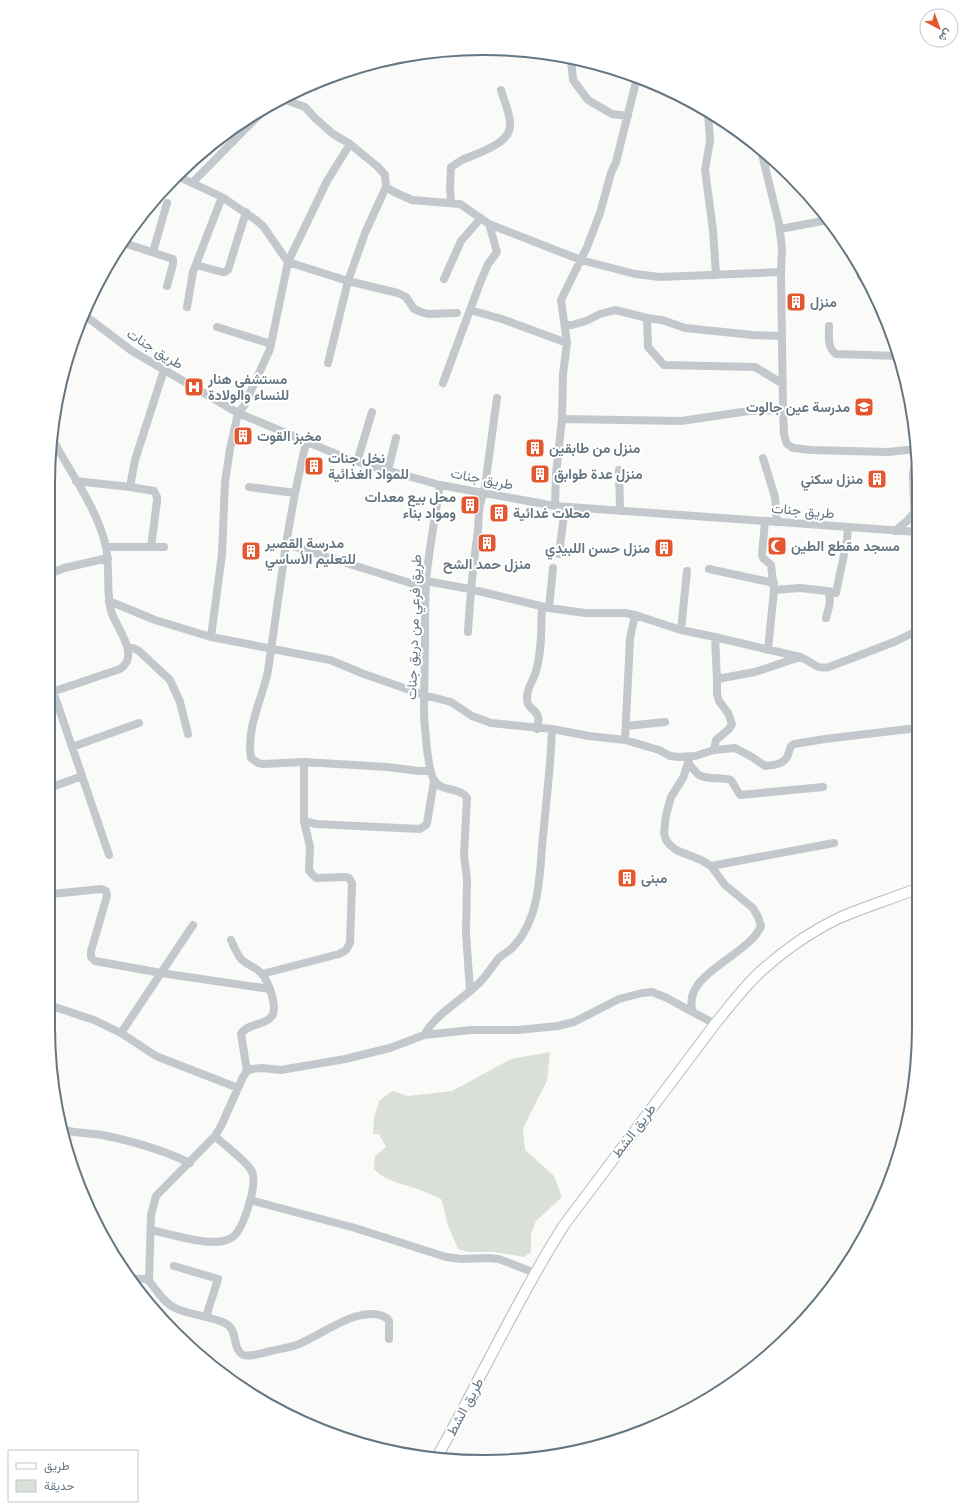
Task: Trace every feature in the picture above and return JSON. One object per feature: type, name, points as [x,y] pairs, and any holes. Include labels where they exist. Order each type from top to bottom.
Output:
[{"type":"main road","name":"طريق الشط","points":[[440,1452],[535,1273],[568,1219],[715,1024],[759,973],[798,942],[840,918],[912,891]]},
{"type":"street","points":[[571,64],[573,80],[588,100],[612,114],[628,116]]},
{"type":"street","points":[[556,506],[556,474],[562,419],[563,381],[567,343],[561,300],[581,260],[600,213],[611,173],[616,162],[636,84]]},
{"type":"street","points":[[451,202],[451,167],[461,161],[488,150],[508,135],[510,117],[501,90]]},
{"type":"street","points":[[289,101],[305,107],[333,134],[350,144],[385,175],[386,187],[365,233],[348,281],[328,363]]},
{"type":"street","points":[[708,118],[710,141],[704,170],[713,230],[716,275]]},
{"type":"street","points":[[192,184],[252,123]]},
{"type":"street","points":[[211,637],[222,554],[225,482],[238,413],[244,406],[271,344],[288,262],[326,181],[350,144]]},
{"type":"street","points":[[763,159],[780,229],[782,249],[783,410],[784,435],[787,444],[793,448],[811,450],[888,452],[910,449]]},
{"type":"street","points":[[183,179],[222,197],[246,212],[263,226],[288,262],[348,281],[402,294],[406,297],[414,309],[421,312],[428,314],[457,313]]},
{"type":"street","points":[[386,187],[405,198],[460,204],[489,224],[581,260],[635,274],[660,278],[781,272]]},
{"type":"street","points":[[187,307],[193,272],[222,197]]},
{"type":"street","points":[[153,252],[167,203]]},
{"type":"street","points":[[196,265],[222,272],[228,270],[246,212]]},
{"type":"street","points":[[444,279],[461,241],[481,218]]},
{"type":"street","points":[[780,229],[822,221]]},
{"type":"street","points":[[443,383],[483,277],[497,252],[489,224]]},
{"type":"street","points":[[128,244],[172,258],[174,260],[167,286]]},
{"type":"street","points":[[470,310],[567,343]]},
{"type":"street","points":[[565,325],[572,325],[586,321],[600,314],[615,310],[662,320],[685,328],[753,335],[782,336]]},
{"type":"street","name":"طريق جنات","points":[[89,318],[132,351],[238,413],[357,462],[440,485],[565,507],[912,532]]},
{"type":"street","points":[[647,318],[648,347],[664,365],[755,367],[783,384]]},
{"type":"street","points":[[829,326],[829,346],[832,352],[836,354],[892,356]]},
{"type":"street","points":[[217,327],[271,344]]},
{"type":"street","points":[[130,487],[135,460],[164,370]]},
{"type":"street","points":[[468,632],[470,589],[478,513],[481,498],[484,493],[497,398]]},
{"type":"street","points":[[562,419],[681,421],[749,411],[783,410]]},
{"type":"street","points":[[357,462],[372,412]]},
{"type":"street","points":[[388,470],[396,438]]},
{"type":"street","points":[[306,442],[286,544],[266,683],[254,716],[249,745],[251,758],[258,763],[264,764],[304,762],[387,767],[411,771],[430,771]]},
{"type":"street","points":[[55,691],[120,669],[125,665],[129,653],[128,648],[115,623],[109,601],[108,558],[102,533],[93,513],[57,447]]},
{"type":"street","points":[[762,458],[775,497],[777,522]]},
{"type":"street","points":[[619,470],[620,511]]},
{"type":"street","points":[[76,481],[154,491],[157,501],[151,547]]},
{"type":"street","name":"طريق فرعي من دريق جنات","points":[[434,781],[430,771],[426,746],[424,695],[426,584],[440,485]]},
{"type":"street","points":[[249,487],[295,493]]},
{"type":"street","points":[[560,554],[565,507]]},
{"type":"street","points":[[895,531],[912,515]]},
{"type":"street","points":[[765,521],[762,555],[763,558],[771,565],[774,587],[768,650]]},
{"type":"street","points":[[709,569],[774,587],[800,588],[836,593],[848,528]]},
{"type":"street","points":[[286,544],[426,584],[470,589],[545,607],[585,613],[625,613],[635,615],[681,630],[800,657],[815,667],[829,667],[894,642],[912,633]]},
{"type":"street","points":[[106,547],[164,547]]},
{"type":"street","points":[[55,572],[85,562],[108,558]]},
{"type":"street","points":[[537,729],[539,718],[527,704],[526,699],[527,692],[536,672],[545,607],[554,568]]},
{"type":"street","points":[[681,630],[687,571]]},
{"type":"street","points":[[826,618],[830,598],[830,594],[827,591]]},
{"type":"street","points":[[109,601],[155,620],[211,637],[330,660],[364,674],[424,695],[451,702],[472,716],[492,723],[537,729],[552,729],[589,736],[625,740],[658,750],[670,756],[689,760],[714,750],[735,748],[741,750],[765,766],[784,762],[791,746],[794,744],[912,729]]},
{"type":"street","points":[[625,740],[630,638],[635,615]]},
{"type":"street","points":[[714,750],[716,740],[729,729],[732,724],[728,713],[719,701],[717,694],[718,679],[715,637]]},
{"type":"street","points":[[128,648],[139,650],[170,680],[180,702],[188,734]]},
{"type":"street","points":[[718,679],[755,672],[800,657]]},
{"type":"street","points":[[55,700],[109,855]]},
{"type":"street","points":[[626,726],[665,722]]},
{"type":"street","points":[[72,747],[138,723]]},
{"type":"street","points":[[424,1035],[435,1021],[484,978],[498,958],[514,947],[523,934],[536,902],[551,760],[552,729]]},
{"type":"street","points":[[689,760],[698,774],[731,780],[740,795],[823,787]]},
{"type":"street","points":[[689,760],[683,778],[671,796],[664,833],[670,845],[676,850],[701,860],[710,866],[725,885],[753,908],[758,916],[761,926],[753,939],[704,978],[696,988],[691,1004],[693,1012]]},
{"type":"street","points":[[262,974],[339,954],[346,950],[350,943],[352,883],[349,878],[346,877],[316,878],[310,870],[310,847],[304,821],[304,762]]},
{"type":"street","points":[[55,786],[82,776]]},
{"type":"street","points":[[304,821],[327,825],[420,829],[426,825],[427,822],[434,781]]},
{"type":"street","points":[[434,781],[442,788],[457,791],[465,795],[467,798],[464,855],[467,879],[466,933],[470,991]]},
{"type":"street","points":[[710,866],[834,843]]},
{"type":"street","points":[[55,894],[101,889],[105,890],[107,896],[91,951],[92,957],[97,962],[270,989]]},
{"type":"street","points":[[121,1033],[192,924]]},
{"type":"street","points":[[149,1281],[152,1210],[156,1196],[170,1180],[190,1163],[215,1136],[247,1071],[241,1034],[248,1028],[272,1017],[274,1008],[270,989],[262,974],[240,958],[231,940]]},
{"type":"street","points":[[247,1071],[257,1068],[282,1070],[292,1069],[345,1059],[390,1048],[424,1035],[471,1030],[518,1030],[558,1026],[574,1022],[619,1000],[642,993],[657,993],[715,1024]]},
{"type":"street","points":[[55,1007],[94,1020],[121,1033],[156,1056],[238,1088]]},
{"type":"street","points":[[68,1131],[101,1135],[129,1142],[175,1155],[190,1163]]},
{"type":"street","points":[[151,1230],[200,1240],[224,1241],[231,1238],[237,1232],[250,1200],[253,1176],[251,1169],[215,1136]]},
{"type":"street","points":[[250,1200],[355,1228],[441,1256],[462,1259],[500,1259],[535,1273]]},
{"type":"street","points":[[174,1266],[218,1279],[206,1317]]},
{"type":"street","points":[[138,1279],[147,1279],[170,1306],[229,1326],[237,1349],[240,1353],[247,1356],[299,1344],[353,1317],[363,1314],[378,1315],[387,1318],[389,1321],[389,1339]]},
{"type":"green space","points":[[550,1052],[547,1081],[523,1128],[525,1150],[554,1176],[562,1197],[536,1221],[531,1234],[531,1252],[524,1257],[494,1252],[468,1252],[458,1249],[447,1223],[441,1199],[390,1180],[374,1169],[375,1156],[386,1147],[379,1134],[373,1134],[374,1118],[379,1101],[392,1091],[408,1096],[452,1091],[511,1059]]},
{"type":"place","name":"منزل","points":[[796,302]]},
{"type":"place","name":"مستشفى هنار للنساء والولادة","points":[[194,387]]},
{"type":"place","name":"مدرسة عين جالوت","points":[[864,407]]},
{"type":"place","name":"مخبز القوت","points":[[243,436]]},
{"type":"place","name":"منزل من طابقين","points":[[535,448]]},
{"type":"place","name":"نخل جنات للمواد الغذائية","points":[[314,466]]},
{"type":"place","name":"منزل عدة طوابق","points":[[540,474]]},
{"type":"place","name":"منزل سكني","points":[[877,479]]},
{"type":"place","name":"محل بيع معدات ومواد بناء","points":[[470,505]]},
{"type":"place","name":"محلات غدائية","points":[[499,513]]},
{"type":"place","name":"منزل حمد الشح","points":[[487,543]]},
{"type":"place","name":"مسجد مقطع الطين","points":[[777,546]]},
{"type":"place","name":"منزل حسن اللبيدي","points":[[664,548]]},
{"type":"place","name":"مدرسة القصير للتعليم الأساسي","points":[[251,551]]},
{"type":"place","name":"مبنى","points":[[627,878]]}]
